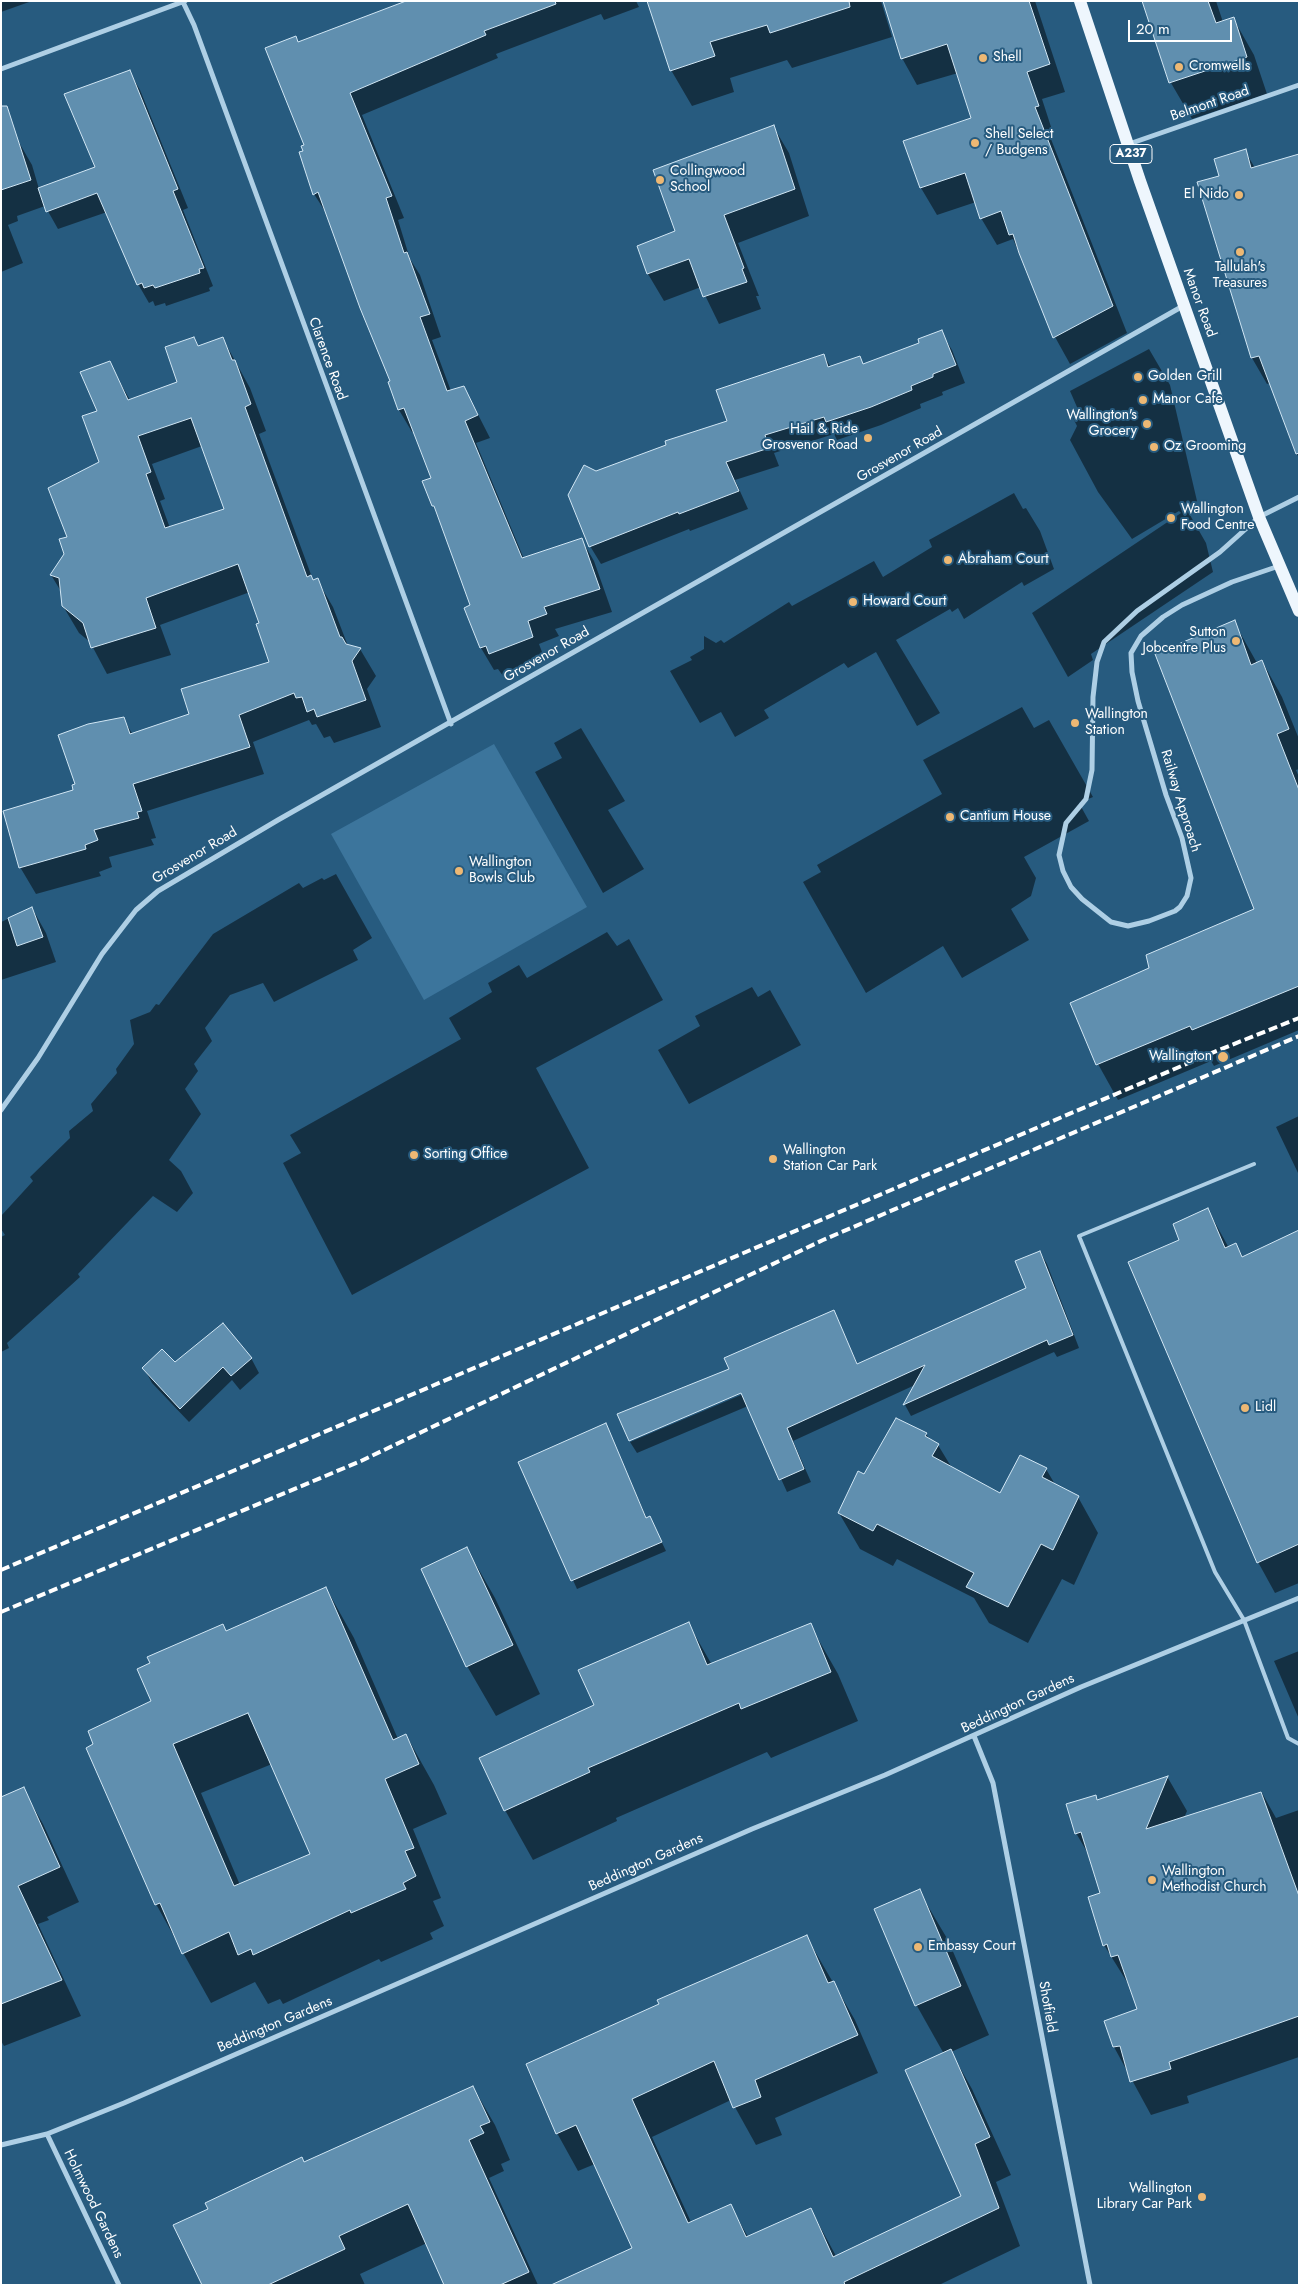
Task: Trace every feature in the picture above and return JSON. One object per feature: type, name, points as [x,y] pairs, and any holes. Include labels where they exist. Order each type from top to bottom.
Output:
[{"type":"main road","name":"Manor Road","points":[[1080,1],[1184,306],[1259,517],[1299,611]]},
{"type":"street","points":[[1,69],[184,2]]},
{"type":"street","name":"Clarence Road","points":[[184,2],[450,724]]},
{"type":"street","name":"Belmont Road","points":[[1128,144],[1299,85]]},
{"type":"street","name":"Grosvenor Road","points":[[1,1110],[38,1058],[102,954],[136,910],[158,891],[194,868],[1184,306]]},
{"type":"street","name":"Railway Approach","points":[[1280,566],[1232,582],[1182,605],[1141,636],[1131,653],[1132,672],[1138,701],[1166,795],[1182,838],[1191,878],[1187,896],[1180,908],[1175,911],[1149,921],[1128,926],[1111,922],[1082,899],[1071,887],[1063,871],[1059,855],[1066,823],[1086,799],[1092,770],[1093,697],[1097,662],[1104,642],[1137,611],[1220,552],[1259,517],[1299,497]]},
{"type":"street","name":"Beddington Gardens","points":[[1,2145],[47,2134],[242,2052],[743,1833],[885,1776],[1081,1687],[1299,1598]]},
{"type":"street","name":"Shotfield","points":[[974,1736],[993,1783],[1090,2285]]},
{"type":"street","name":"Holmwood Gardens","points":[[47,2134],[119,2285]]},
{"type":"lane","points":[[1254,1164],[1079,1236],[1215,1572],[1244,1620],[1288,1738],[1299,1744]]},
{"type":"shaded area","name":"Wallington Bowls Club","points":[[494,744],[587,907],[424,1000],[331,834]]},
{"type":"building","points":[[406,1],[555,1],[556,4],[484,31],[486,35],[350,93],[392,196],[386,198],[404,253],[407,252],[430,314],[420,317],[447,391],[464,386],[478,415],[465,421],[522,558],[582,538],[600,589],[544,607],[547,614],[528,621],[533,637],[489,654],[486,646],[480,648],[464,608],[470,605],[434,506],[432,506],[422,481],[431,478],[404,408],[398,410],[388,382],[390,381],[360,308],[318,192],[313,195],[299,152],[303,151],[301,146],[304,145],[265,48],[296,36],[298,42]]},
{"type":"building","points":[[647,1],[849,1],[850,7],[770,33],[767,25],[710,42],[715,56],[670,71]]},
{"type":"building","points":[[883,1],[1029,1],[1050,64],[1027,72],[1039,106],[1035,107],[1113,306],[1053,338],[1013,234],[1009,235],[1001,211],[980,219],[965,173],[920,188],[903,141],[971,118],[947,44],[901,59]]},
{"type":"building","points":[[1142,1],[1208,1],[1216,23],[1234,17],[1247,57],[1169,83]]},
{"type":"building","points":[[130,70],[178,189],[173,191],[204,268],[199,269],[200,273],[155,288],[153,285],[144,288],[142,283],[137,285],[97,193],[46,212],[38,188],[95,167],[64,94]]},
{"type":"building","points":[[1,106],[7,106],[31,180],[1,190]]},
{"type":"building","points":[[774,125],[795,189],[724,215],[744,268],[742,269],[747,282],[703,297],[689,259],[647,274],[637,246],[675,231],[653,170]]},
{"type":"building","points":[[1246,149],[1251,168],[1299,154],[1299,453],[1296,454],[1259,356],[1251,358],[1197,182],[1219,176],[1214,159]]},
{"type":"building","points":[[942,330],[956,365],[933,374],[933,377],[911,386],[912,390],[871,407],[826,422],[824,417],[765,435],[769,448],[726,462],[739,491],[679,514],[678,512],[589,547],[568,495],[584,465],[596,471],[666,445],[665,441],[727,421],[716,390],[824,354],[828,367],[860,356],[863,364],[919,343],[918,339]]},
{"type":"building","points":[[194,337],[198,346],[223,337],[232,360],[235,360],[251,404],[245,407],[307,577],[311,575],[313,580],[318,578],[340,637],[342,637],[346,644],[361,648],[352,661],[366,700],[317,717],[314,709],[307,712],[302,697],[296,698],[294,693],[239,715],[250,747],[133,784],[142,811],[137,812],[139,818],[94,830],[98,840],[85,845],[86,849],[19,868],[3,811],[73,790],[72,785],[75,784],[58,735],[88,724],[124,717],[130,734],[189,714],[181,689],[269,662],[256,624],[259,623],[238,564],[146,598],[156,628],[91,648],[83,623],[62,606],[59,578],[50,575],[64,554],[59,539],[67,537],[48,488],[99,462],[82,416],[97,411],[80,372],[110,361],[128,400],[177,382],[165,347]],"holes":[[[191,418],[224,509],[165,528],[146,474],[151,472],[138,436]]]},
{"type":"building","points":[[1235,620],[1251,665],[1262,660],[1289,729],[1277,734],[1299,790],[1299,986],[1192,1030],[1190,1026],[1096,1065],[1070,1003],[1149,968],[1146,955],[1254,909],[1155,654]]},
{"type":"building","points":[[32,907],[43,937],[17,946],[8,918]]},
{"type":"building","name":"Lidl","points":[[1208,1208],[1225,1248],[1236,1243],[1242,1257],[1299,1230],[1299,1544],[1257,1563],[1128,1262],[1179,1240],[1173,1224]]},
{"type":"building","points":[[1040,1251],[1073,1335],[1049,1345],[1047,1340],[903,1405],[925,1365],[787,1428],[804,1469],[779,1480],[741,1393],[629,1441],[617,1414],[729,1369],[724,1358],[834,1310],[857,1364],[1026,1288],[1015,1261]]},
{"type":"building","points":[[223,1323],[252,1358],[231,1376],[223,1367],[180,1409],[142,1368],[162,1349],[175,1362]]},
{"type":"building","points":[[896,1418],[927,1433],[925,1436],[939,1444],[932,1456],[1000,1493],[1020,1455],[1047,1468],[1042,1477],[1079,1496],[1053,1550],[1041,1544],[1008,1607],[966,1587],[974,1573],[877,1524],[873,1531],[838,1513],[858,1471],[864,1474]]},
{"type":"building","points":[[606,1423],[646,1518],[650,1516],[662,1542],[571,1581],[518,1462]]},
{"type":"building","points":[[467,1547],[513,1645],[466,1667],[421,1569]]},
{"type":"building","points":[[326,1587],[393,1740],[406,1734],[419,1764],[385,1779],[414,1848],[405,1851],[416,1876],[403,1883],[406,1889],[351,1913],[350,1910],[253,1955],[251,1949],[238,1955],[229,1932],[182,1954],[160,1903],[155,1905],[86,1748],[93,1744],[88,1731],[151,1701],[137,1669],[150,1663],[147,1657],[223,1624],[226,1631]],"holes":[[[248,1713],[310,1854],[234,1886],[173,1744]]]},
{"type":"building","points":[[689,1622],[707,1665],[811,1623],[831,1672],[741,1709],[739,1703],[588,1768],[590,1772],[504,1811],[479,1758],[594,1705],[578,1670]]},
{"type":"building","points":[[1168,1776],[1146,1829],[1261,1792],[1299,1896],[1299,2016],[1169,2062],[1171,2069],[1130,2082],[1120,2046],[1113,2047],[1104,2021],[1137,2009],[1118,1955],[1111,1957],[1107,1944],[1103,1946],[1088,1897],[1100,1893],[1081,1832],[1075,1834],[1066,1804],[1096,1795],[1097,1800]]},
{"type":"building","points":[[24,1787],[60,1867],[18,1886],[62,1980],[1,2004],[1,1797]]},
{"type":"building","name":"Embassy Court","points":[[920,1889],[961,1986],[915,2006],[874,1909]]},
{"type":"building","points":[[807,1935],[828,1983],[834,1981],[858,2035],[755,2080],[761,2097],[733,2108],[714,2061],[632,2099],[688,2223],[731,2204],[746,2237],[811,2208],[833,2257],[961,2196],[905,2070],[951,2049],[990,2137],[975,2144],[999,2208],[844,2282],[845,2285],[551,2285],[632,2248],[576,2125],[556,2134],[526,2064],[659,2004],[657,2000]]},
{"type":"building","points":[[473,2086],[490,2122],[480,2126],[484,2133],[469,2140],[529,2272],[500,2285],[444,2285],[408,2204],[339,2236],[345,2249],[268,2285],[202,2285],[173,2225],[208,2209],[205,2203],[302,2157],[304,2162]]},
{"type":"railway","points":[[1,1570],[1219,1050],[1299,1018]]},
{"type":"railway","points":[[1,1612],[361,1461],[823,1240],[1299,1036]]},
{"type":"place","name":"Shell","points":[[983,58]]},
{"type":"place","name":"Cromwells","points":[[1179,67]]},
{"type":"place","name":"Shell Select / Budgens","points":[[975,143]]},
{"type":"place","name":"Collingwood School","points":[[660,180]]},
{"type":"place","name":"El Nido","points":[[1239,195]]},
{"type":"place","name":"Tallulah's Treasures","points":[[1240,252]]},
{"type":"place","name":"Golden Grill","points":[[1138,377]]},
{"type":"place","name":"Manor Cafe","points":[[1143,400]]},
{"type":"place","name":"Wallington's Grocery","points":[[1147,424]]},
{"type":"place","name":"Hail & Ride Grosvenor Road","points":[[868,438]]},
{"type":"place","name":"Oz Grooming","points":[[1154,447]]},
{"type":"place","name":"Wallington Food Centre","points":[[1171,518]]},
{"type":"place","name":"Abraham Court","points":[[948,560]]},
{"type":"place","name":"Howard Court","points":[[853,602]]},
{"type":"place","name":"Sutton Jobcentre Plus","points":[[1236,641]]},
{"type":"place","name":"Wallington Station","points":[[1075,723]]},
{"type":"place","name":"Cantium House","points":[[950,817]]},
{"type":"place","name":"Wallington Bowls Club","points":[[459,871]]},
{"type":"place","name":"Wallington","points":[[1223,1057]]},
{"type":"place","name":"Sorting Office","points":[[414,1155]]},
{"type":"place","name":"Wallington Station Car Park","points":[[773,1159]]},
{"type":"place","name":"Lidl","points":[[1245,1408]]},
{"type":"place","name":"Wallington Methodist Church","points":[[1152,1880]]},
{"type":"place","name":"Embassy Court","points":[[918,1947]]},
{"type":"place","name":"Wallington Library Car Park","points":[[1202,2197]]}]
